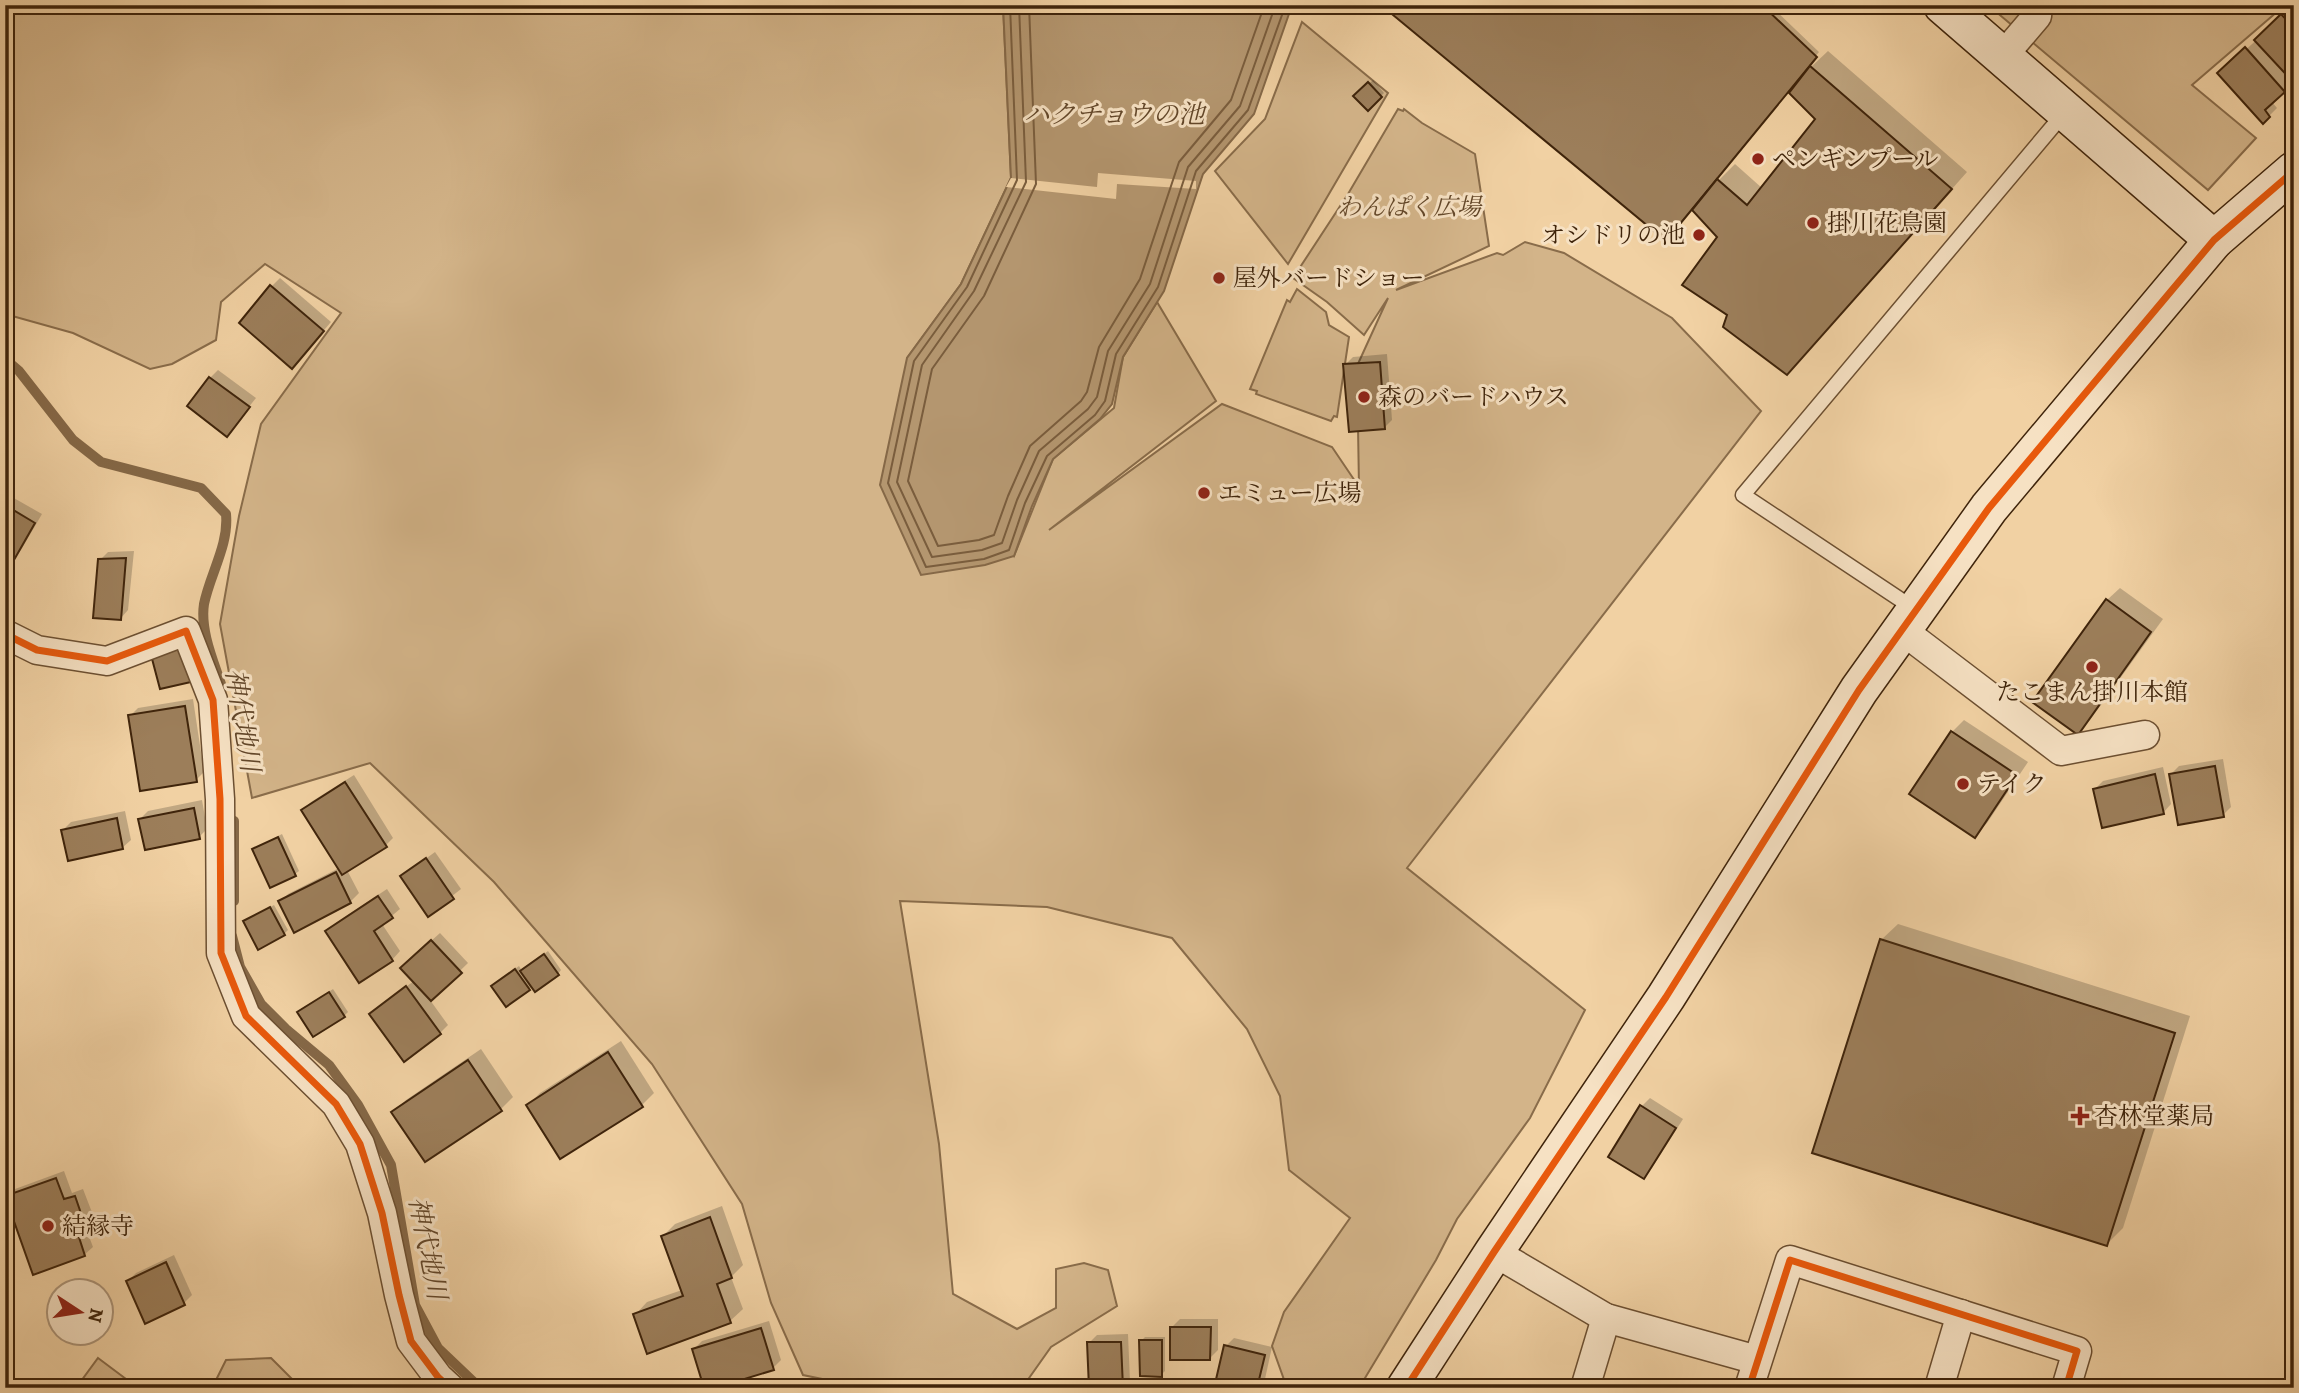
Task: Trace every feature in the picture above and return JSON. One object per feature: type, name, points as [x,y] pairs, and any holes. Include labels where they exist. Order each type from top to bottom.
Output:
[{"type":"street","points":[[1943,5],[2214,240]]},
{"type":"street","points":[[2002,57],[2037,16],[2038,5]]},
{"type":"street","points":[[1406,1388],[1494,1252],[1667,998],[1859,690],[1989,508],[2214,240],[2292,174]]},
{"type":"street","points":[[1909,620],[2061,751],[2146,735]]},
{"type":"street","points":[[5,634],[37,650],[107,661],[186,631],[213,700],[220,799],[220,953],[246,1016],[336,1104],[360,1144],[382,1213],[411,1341],[438,1377],[450,1388]]},
{"type":"street","points":[[1494,1252],[1606,1318],[1757,1360]]},
{"type":"street","points":[[1749,1388],[1790,1261],[2077,1351],[2066,1388]]},
{"type":"street","points":[[1939,1388],[1961,1314]]},
{"type":"street","points":[[1585,1388],[1606,1318]]},
{"type":"lane","points":[[1909,620],[1743,495],[2066,111]]},
{"type":"green space","name":"わんぱく広場","points":[[5,5],[1003,5],[1011,178],[961,284],[907,358],[1014,556],[1053,459],[1114,408],[1123,357],[1157,302],[1216,401],[1049,530],[1222,404],[1332,447],[1359,487],[1357,366],[1388,298],[1364,335],[1327,302],[1293,278],[1348,194],[1398,109],[1404,109],[1422,123],[1475,154],[1489,246],[1396,290],[1497,253],[1503,255],[1525,242],[1564,253],[1672,318],[1761,411],[1407,868],[1585,1010],[1530,1118],[1457,1219],[1436,1260],[1359,1388],[1287,1388],[1272,1346],[1284,1312],[1350,1218],[1289,1170],[1280,1096],[1247,1029],[1172,938],[1047,907],[900,901],[939,1144],[953,1294],[1017,1329],[1056,1308],[1056,1269],[1084,1263],[1108,1270],[1117,1306],[1051,1347],[1022,1388],[866,1388],[803,1375],[771,1303],[742,1204],[652,1064],[494,882],[370,763],[252,798],[220,624],[239,516],[261,424],[341,313],[265,264],[221,302],[216,340],[172,364],[150,369],[73,333],[5,314]]},
{"type":"green space","points":[[1988,5],[2285,5],[2192,85],[2256,138],[2208,190]]},
{"type":"green space","points":[[1302,22],[1388,93],[1288,264],[1215,171],[1265,119]]},
{"type":"green space","points":[[1297,289],[1326,312],[1329,325],[1349,337],[1337,417],[1334,416],[1331,421],[1256,394],[1257,391],[1250,389],[1287,300],[1290,302]]},
{"type":"green space","points":[[98,1358],[138,1388],[76,1388]]},
{"type":"green space","points":[[271,1358],[301,1388],[212,1388],[226,1360]]},
{"type":"water","name":"ハクチョウの池","points":[[1003,5],[1285,5],[1290,11],[1254,114],[1203,174],[1164,291],[1123,357],[1112,404],[1100,419],[1053,459],[1014,556],[985,565],[921,575],[880,485],[907,358],[961,284],[1011,178]]},
{"type":"pier","points":[[1098,173],[1196,181],[1196,189],[1117,184],[1116,199],[1006,187],[1011,178],[1097,187]]},
{"type":"building","points":[[1381,5],[1762,5],[1817,57],[1666,241]]},
{"type":"building","points":[[2281,14],[2294,28],[2294,83],[2254,40]]},
{"type":"building","points":[[2245,47],[2285,92],[2265,110],[2270,117],[2263,124],[2217,73]]},
{"type":"building","name":"掛川花鳥園","points":[[1810,66],[1952,189],[1787,375],[1723,327],[1727,315],[1682,285],[1717,237],[1692,210],[1717,179],[1747,205],[1815,119],[1789,93]]},
{"type":"building","points":[[1368,82],[1382,97],[1368,111],[1353,96]]},
{"type":"building","points":[[270,285],[324,331],[292,369],[239,323]]},
{"type":"building","name":"森のバードハウス","points":[[1380,362],[1385,429],[1349,432],[1343,364]]},
{"type":"building","points":[[209,377],[250,407],[227,437],[187,406]]},
{"type":"building","points":[[5,505],[35,523],[14,560],[5,555]]},
{"type":"building","points":[[126,558],[121,620],[93,618],[98,559]]},
{"type":"building","name":"たこまん掛川本館","points":[[2106,599],[2151,632],[2078,735],[2032,702]]},
{"type":"building","points":[[183,647],[191,682],[160,689],[151,655]]},
{"type":"building","points":[[185,706],[197,782],[140,791],[128,715]]},
{"type":"building","name":"テイク","points":[[1951,731],[2017,775],[1975,838],[1909,794]]},
{"type":"building","points":[[2215,766],[2224,817],[2178,825],[2169,774]]},
{"type":"building","points":[[2155,774],[2164,814],[2102,828],[2093,789]]},
{"type":"building","points":[[345,782],[387,847],[342,875],[301,810]]},
{"type":"building","points":[[194,808],[200,839],[145,850],[138,819]]},
{"type":"building","points":[[117,818],[123,849],[68,861],[61,830]]},
{"type":"building","points":[[278,837],[296,876],[270,888],[252,849]]},
{"type":"building","points":[[426,858],[454,899],[428,917],[400,876]]},
{"type":"building","points":[[336,872],[351,903],[294,933],[278,901]]},
{"type":"building","points":[[378,896],[393,918],[374,931],[393,961],[359,983],[325,931]]},
{"type":"building","points":[[270,907],[285,935],[258,950],[243,921]]},
{"type":"building","points":[[1880,939],[2175,1033],[2107,1246],[1812,1153]]},
{"type":"building","points":[[431,940],[462,973],[431,1001],[400,968]]},
{"type":"building","points":[[544,954],[559,975],[535,992],[520,971]]},
{"type":"building","points":[[515,969],[530,990],[506,1007],[491,986]]},
{"type":"building","points":[[406,986],[441,1034],[404,1062],[369,1014]]},
{"type":"building","points":[[329,992],[345,1017],[313,1037],[297,1012]]},
{"type":"building","points":[[608,1052],[643,1107],[560,1159],[526,1105]]},
{"type":"building","points":[[468,1060],[502,1111],[425,1162],[391,1112]]},
{"type":"building","points":[[1640,1105],[1676,1128],[1644,1179],[1608,1157]]},
{"type":"building","name":"結縁寺","points":[[56,1178],[64,1199],[75,1196],[85,1225],[76,1228],[85,1256],[33,1275],[5,1196]]},
{"type":"building","points":[[710,1217],[732,1278],[717,1284],[731,1323],[647,1354],[633,1314],[683,1296],[661,1236]]},
{"type":"building","points":[[166,1262],[185,1305],[145,1324],[126,1281]]},
{"type":"building","points":[[1170,1327],[1211,1327],[1210,1360],[1170,1360]]},
{"type":"building","points":[[761,1328],[774,1370],[715,1388],[704,1388],[692,1349]]},
{"type":"building","points":[[1139,1340],[1162,1340],[1162,1377],[1140,1376]]},
{"type":"building","points":[[1087,1342],[1121,1342],[1123,1388],[1089,1388]]},
{"type":"building","points":[[1224,1345],[1265,1355],[1257,1388],[1214,1388]]},
{"type":"waterway","name":"神代地川","points":[[5,359],[19,371],[73,440],[101,462],[201,488],[226,514],[225,537],[203,614],[208,645],[221,684]]},
{"type":"waterway","name":"神代地川","points":[[234,821],[234,901]]},
{"type":"waterway","name":"神代地川","points":[[232,936],[240,967],[261,1004],[329,1065],[358,1105],[391,1165],[415,1305],[438,1348],[480,1388]]},
{"type":"cycle path","points":[[1406,1388],[1666,997],[1859,690],[1989,508],[2214,240],[2294,171]]},
{"type":"cycle path","points":[[5,634],[37,650],[107,661],[186,631],[213,700],[220,799],[221,953],[246,1016],[336,1104],[360,1144],[382,1213],[411,1341],[438,1377],[450,1388]]},
{"type":"cycle path","points":[[1749,1388],[1790,1260],[2077,1351],[2066,1388]]},
{"type":"place","name":"ペンギンプール","points":[[1758,159]]},
{"type":"place","name":"掛川花鳥園","points":[[1813,223]]},
{"type":"place","name":"オシドリの池","points":[[1699,235]]},
{"type":"place","name":"屋外バードショー","points":[[1219,278]]},
{"type":"place","name":"森のバードハウス","points":[[1364,397]]},
{"type":"place","name":"エミュー広場","points":[[1204,493]]},
{"type":"place","name":"たこまん掛川本館","points":[[2092,667]]},
{"type":"place","name":"テイク","points":[[1963,784]]},
{"type":"place","name":"杏林堂薬局","points":[[2080,1116]]},
{"type":"place","name":"結縁寺","points":[[48,1226]]}]
